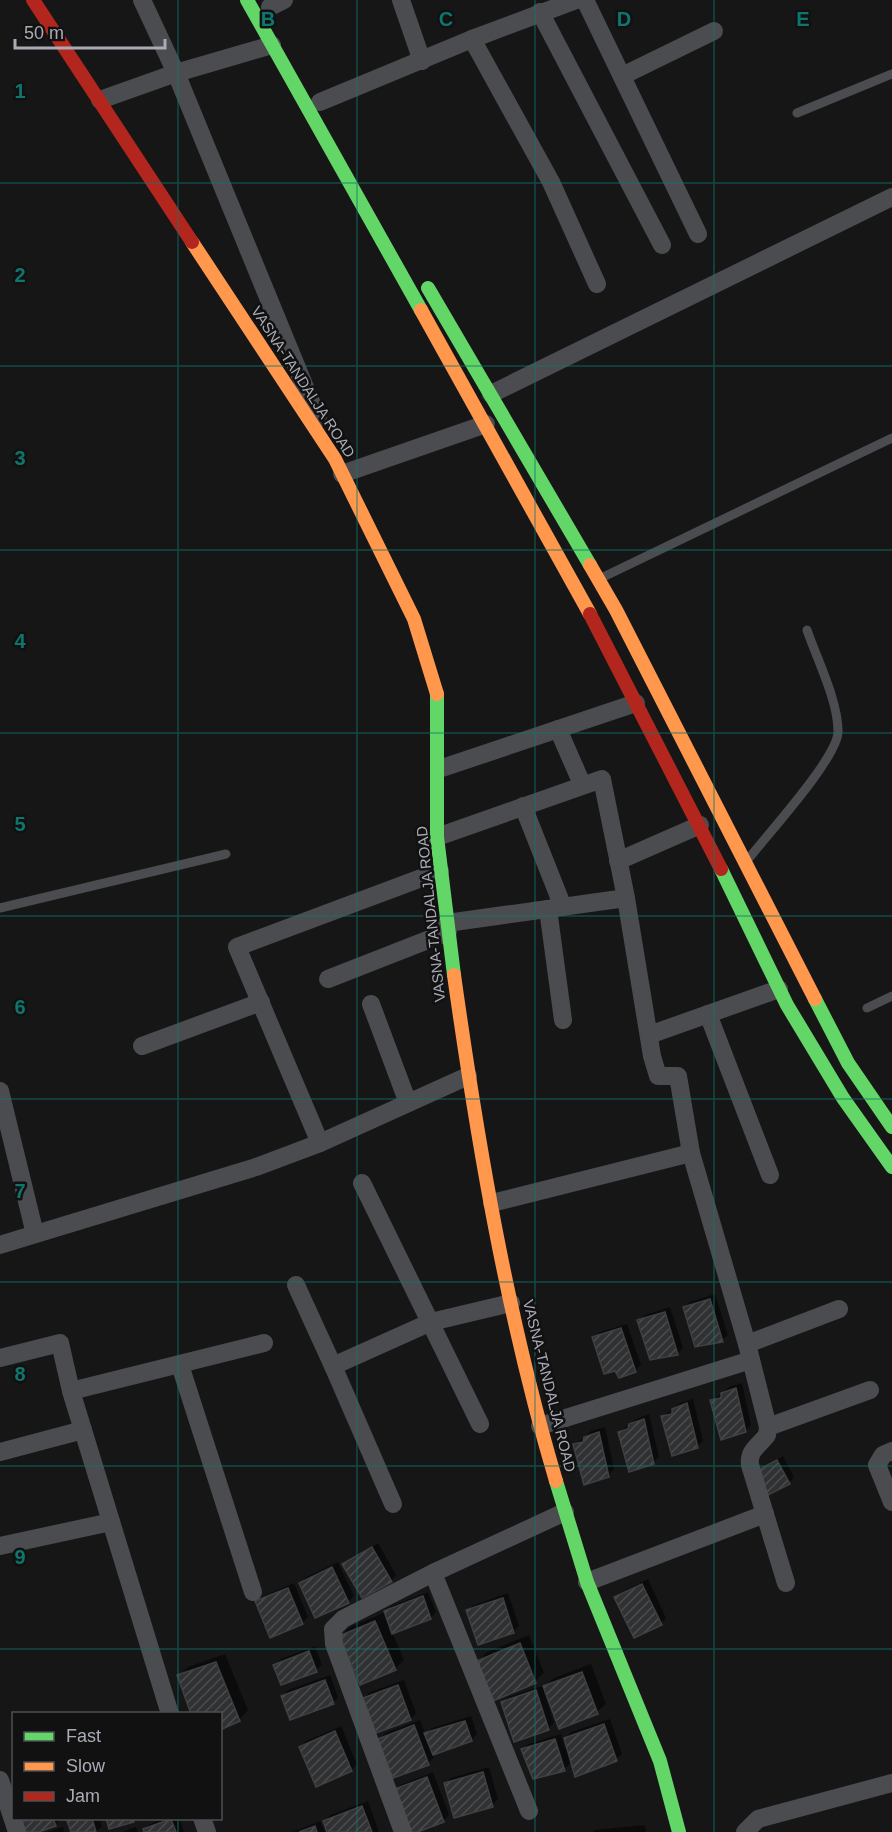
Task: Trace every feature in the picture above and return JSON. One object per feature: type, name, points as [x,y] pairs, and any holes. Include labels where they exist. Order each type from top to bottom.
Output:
[{"type":"street","name":"VASNA-TANDALJA ROAD","points":[[33,0],[339,467],[414,619],[437,689],[439,769],[437,837],[440,871],[468,1076],[511,1303],[540,1426],[587,1582],[660,1761],[675,1809],[679,1832]]},
{"type":"street","points":[[142,0],[176,73],[339,467],[486,424]]},
{"type":"street","points":[[247,0],[565,566],[700,825],[779,989],[843,1098],[892,1167]]},
{"type":"street","points":[[401,0],[422,61]]},
{"type":"street","points":[[320,102],[472,39],[576,0]]},
{"type":"street","points":[[585,0],[698,234]]},
{"type":"street","points":[[540,12],[662,245]]},
{"type":"street","points":[[622,76],[714,31]]},
{"type":"street","points":[[472,39],[551,182],[597,284]]},
{"type":"street","points":[[100,100],[176,73],[272,45]]},
{"type":"street","points":[[281,62],[295,56]]},
{"type":"street","points":[[305,74],[343,142]]},
{"type":"street","points":[[490,394],[892,197]]},
{"type":"street","points":[[420,273],[598,579],[848,1063],[892,1126]]},
{"type":"street","points":[[439,769],[636,703]]},
{"type":"street","points":[[558,729],[582,784]]},
{"type":"street","points":[[437,837],[582,784],[602,779],[658,1076],[678,1076],[691,1153],[749,1352],[768,1427],[767,1435],[749,1457],[786,1583]]},
{"type":"street","points":[[523,806],[556,908],[563,1020]]},
{"type":"street","points":[[618,861],[700,825]]},
{"type":"street","points":[[320,1143],[237,947],[440,871]]},
{"type":"street","points":[[328,980],[447,927],[626,898]]},
{"type":"street","points":[[649,1035],[779,989]]},
{"type":"street","points":[[142,1046],[261,1002]]},
{"type":"street","points":[[371,1004],[408,1103]]},
{"type":"street","points":[[708,1014],[770,1175]]},
{"type":"street","points":[[0,1245],[197,1186],[320,1143],[468,1076]]},
{"type":"street","points":[[0,1090],[35,1234]]},
{"type":"street","points":[[492,1203],[691,1153]]},
{"type":"street","points":[[362,1183],[480,1424]]},
{"type":"street","points":[[296,1285],[393,1504]]},
{"type":"street","points":[[333,1366],[431,1322],[511,1303]]},
{"type":"street","points":[[540,1426],[749,1352],[839,1309]]},
{"type":"street","points":[[0,1358],[60,1343],[71,1391],[170,1712]]},
{"type":"street","points":[[71,1391],[264,1343]]},
{"type":"street","points":[[180,1365],[253,1592]]},
{"type":"street","points":[[768,1427],[870,1390]]},
{"type":"street","points":[[0,1452],[83,1430]]},
{"type":"street","points":[[892,1451],[883,1455],[877,1465],[892,1502]]},
{"type":"street","points":[[403,1832],[334,1644],[333,1629],[343,1619],[433,1573],[565,1512]]},
{"type":"street","points":[[587,1582],[765,1514]]},
{"type":"street","points":[[0,1546],[111,1522]]},
{"type":"street","points":[[433,1573],[530,1811]]},
{"type":"street","points":[[0,1780],[12,1818]]},
{"type":"street","points":[[745,1832],[758,1820],[892,1783]]},
{"type":"lane","points":[[797,113],[892,74]]},
{"type":"lane","points":[[598,579],[892,438]]},
{"type":"lane","points":[[744,864],[813,778],[834,747],[838,734],[837,718],[807,630]]},
{"type":"lane","points":[[0,908],[226,854]]},
{"type":"lane","points":[[867,1008],[892,996]]},
{"type":"building","points":[[710,1299],[723,1342],[695,1347],[683,1307]]},
{"type":"building","points":[[665,1312],[678,1355],[650,1360],[637,1320]]},
{"type":"building","points":[[621,1328],[636,1372],[619,1378],[615,1371],[604,1374],[592,1337]]},
{"type":"building","points":[[736,1388],[746,1432],[721,1440],[710,1400],[721,1398],[721,1393]]},
{"type":"building","points":[[687,1403],[698,1448],[672,1456],[661,1416],[672,1414],[672,1409]]},
{"type":"building","points":[[644,1419],[654,1464],[629,1472],[618,1432],[628,1429],[629,1424]]},
{"type":"building","points":[[599,1432],[609,1477],[584,1485],[573,1444],[583,1442],[584,1437]]},
{"type":"building","points":[[777,1460],[790,1484],[766,1496],[754,1472]]},
{"type":"building","points":[[372,1547],[392,1582],[362,1598],[342,1564]]},
{"type":"building","points":[[332,1567],[349,1603],[315,1618],[299,1583]]},
{"type":"building","points":[[642,1584],[662,1625],[634,1638],[614,1597]]},
{"type":"building","points":[[288,1588],[303,1624],[270,1638],[255,1601]]},
{"type":"building","points":[[423,1596],[431,1619],[392,1634],[384,1611]]},
{"type":"building","points":[[503,1598],[514,1633],[478,1645],[466,1610]]},
{"type":"building","points":[[375,1621],[396,1670],[360,1685],[339,1636]]},
{"type":"building","points":[[520,1643],[536,1683],[493,1701],[477,1661]]},
{"type":"building","points":[[309,1651],[317,1672],[281,1685],[273,1665]]},
{"type":"building","points":[[216,1662],[240,1721],[222,1729],[222,1712],[190,1712],[177,1675]]},
{"type":"building","points":[[582,1672],[598,1714],[559,1729],[543,1686]]},
{"type":"building","points":[[325,1680],[334,1704],[290,1720],[281,1696]]},
{"type":"building","points":[[398,1685],[411,1720],[376,1733],[363,1698]]},
{"type":"building","points":[[536,1690],[549,1730],[514,1742],[501,1702]]},
{"type":"building","points":[[465,1721],[472,1741],[433,1755],[424,1733]]},
{"type":"building","points":[[604,1724],[617,1761],[575,1777],[564,1738]]},
{"type":"building","points":[[414,1725],[429,1765],[393,1778],[378,1739]]},
{"type":"building","points":[[335,1731],[352,1771],[316,1787],[299,1747]]},
{"type":"building","points":[[555,1739],[565,1771],[533,1779],[521,1749]]},
{"type":"building","points":[[483,1772],[493,1807],[454,1818],[444,1783]]},
{"type":"building","points":[[427,1777],[444,1822],[418,1832],[408,1832],[392,1790]]},
{"type":"building","points":[[362,1806],[372,1832],[327,1832],[323,1821]]},
{"type":"building","points":[[28,1820],[54,1820],[56,1826],[39,1832],[22,1832],[19,1823]]},
{"type":"building","points":[[67,1820],[93,1820],[96,1832],[71,1832]]},
{"type":"building","points":[[107,1820],[134,1820],[134,1822],[109,1829]]},
{"type":"building","points":[[171,1820],[176,1832],[144,1832],[143,1829]]},
{"type":"building","points":[[315,1826],[317,1832],[299,1832]]},
{"type":"traffic: fast","points":[[247,0],[421,310]]},
{"type":"traffic: fast","points":[[428,288],[590,565]]},
{"type":"traffic: fast","points":[[437,694],[437,837],[454,975]]},
{"type":"traffic: fast","points":[[721,869],[787,1005],[843,1098],[892,1167]]},
{"type":"traffic: fast","points":[[815,999],[848,1063],[892,1127]]},
{"type":"traffic: fast","points":[[556,1481],[587,1582],[660,1761],[679,1832]]},
{"type":"traffic: slow","points":[[192,242],[335,459],[414,619],[437,694]]},
{"type":"traffic: slow","points":[[421,310],[590,614]]},
{"type":"traffic: slow","points":[[590,565],[616,610],[815,999]]},
{"type":"traffic: slow","points":[[454,975],[473,1103],[496,1230],[523,1356],[556,1481]]},
{"type":"traffic: jam","points":[[33,0],[192,242]]},
{"type":"traffic: jam","points":[[590,614],[721,869]]}]
